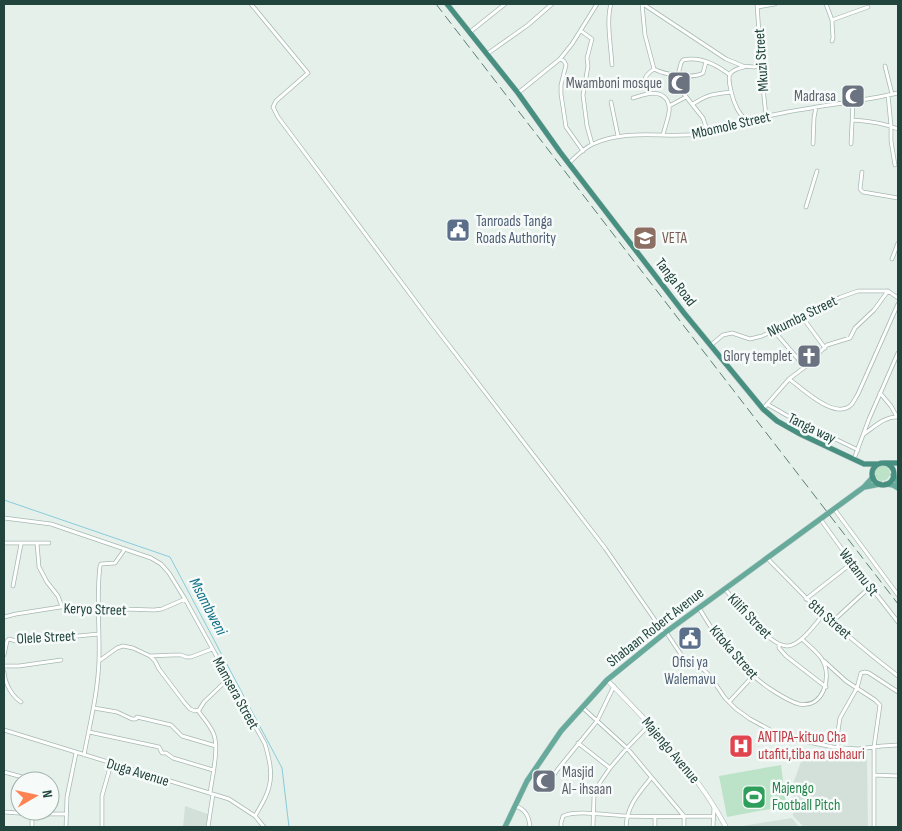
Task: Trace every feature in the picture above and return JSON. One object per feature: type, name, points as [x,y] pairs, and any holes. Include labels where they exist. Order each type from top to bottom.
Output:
[{"type":"highway","name":"Tanga Road","points":[[448,4],[684,313],[777,421],[864,464]]},
{"type":"highway","points":[[864,464],[898,463]]},
{"type":"highway","points":[[864,464],[875,481],[883,484],[890,482],[898,468]]},
{"type":"highway","points":[[872,476],[875,466],[882,464],[891,467],[893,475]]},
{"type":"main road","points":[[893,475],[898,483]]},
{"type":"main road","points":[[864,488],[872,476]]},
{"type":"main road","points":[[864,488],[883,484],[893,485],[898,488]]},
{"type":"main road","name":"Shabaan Robert Avenue","points":[[505,827],[527,781],[561,730],[607,680],[665,633],[864,488]]},
{"type":"street","points":[[252,4],[308,73],[276,101],[273,106],[278,117],[431,322],[605,548],[684,658],[689,663],[704,670],[736,710],[783,737],[858,749],[898,745]]},
{"type":"street","points":[[470,32],[505,4]]},
{"type":"street","points":[[486,54],[528,25],[552,4]]},
{"type":"street","points":[[518,94],[560,59],[581,31],[597,4]]},
{"type":"street","points":[[611,4],[612,64]]},
{"type":"street","points":[[642,4],[726,59],[747,66],[761,66]]},
{"type":"street","points":[[642,4],[645,35],[654,70]]},
{"type":"street","points":[[758,5],[775,4]]},
{"type":"street","points":[[826,4],[832,20],[832,41]]},
{"type":"street","name":"Mkuzi Street","points":[[758,5],[766,116]]},
{"type":"street","points":[[832,20],[868,7]]},
{"type":"street","points":[[581,31],[592,39],[583,95],[592,144]]},
{"type":"street","points":[[560,59],[566,65],[561,85],[566,127],[583,151]]},
{"type":"street","points":[[675,74],[683,60],[690,59],[718,66],[730,75]]},
{"type":"street","points":[[654,70],[667,74],[702,74],[706,62]]},
{"type":"street","points":[[747,66],[735,70],[729,78],[736,107],[747,122]]},
{"type":"street","points":[[885,66],[890,95],[890,141],[895,165]]},
{"type":"street","points":[[650,93],[644,77],[654,70]]},
{"type":"street","points":[[675,74],[686,97],[703,118],[708,133]]},
{"type":"street","points":[[693,104],[712,94],[731,92]]},
{"type":"street","name":"Mbomole Street","points":[[569,163],[592,144],[618,136],[708,133],[766,116],[816,106],[853,102],[898,92]]},
{"type":"street","points":[[633,98],[650,93],[660,94],[665,97],[669,106],[669,112],[663,135]]},
{"type":"street","points":[[669,106],[686,97]]},
{"type":"street","points":[[612,102],[618,136]]},
{"type":"street","points":[[852,144],[853,102]]},
{"type":"street","points":[[813,144],[816,106]]},
{"type":"street","points":[[853,120],[872,122],[898,129]]},
{"type":"street","points":[[806,206],[817,171]]},
{"type":"street","points":[[862,172],[860,189],[863,192],[898,198]]},
{"type":"street","points":[[892,259],[898,243]]},
{"type":"street","name":"Nkumba Street","points":[[710,345],[724,335],[732,333],[750,339],[803,318],[823,305],[858,291],[888,291]]},
{"type":"street","points":[[765,406],[789,379],[805,367],[827,345],[850,338],[856,328],[874,310],[888,291],[898,298]]},
{"type":"street","points":[[789,379],[809,395],[835,409],[844,409],[851,405],[858,394],[898,304]]},
{"type":"street","points":[[803,318],[825,348]]},
{"type":"street","points":[[774,330],[805,367]]},
{"type":"street","points":[[854,459],[898,353]]},
{"type":"street","points":[[864,435],[884,420],[898,417],[880,393]]},
{"type":"street","name":"Tanga way","points":[[765,406],[858,450]]},
{"type":"street","points":[[835,510],[898,594]]},
{"type":"street","name":"Mamsera Street","points":[[4,518],[51,524],[151,558],[161,564],[169,573],[265,744],[269,760],[269,788],[255,816]]},
{"type":"street","name":"Watamu St","points":[[821,520],[898,622]]},
{"type":"street","points":[[4,543],[49,543]]},
{"type":"street","points":[[37,543],[39,567],[47,582],[58,596],[62,607]]},
{"type":"street","points":[[13,586],[21,544]]},
{"type":"street","points":[[84,755],[94,708],[99,660],[97,610],[100,566],[101,564],[115,563],[125,549]]},
{"type":"street","name":"8th Street","points":[[767,558],[823,615],[898,676]]},
{"type":"street","points":[[806,599],[852,563]]},
{"type":"street","points":[[832,622],[870,587]]},
{"type":"street","name":"Kilifi Street","points":[[725,589],[762,632],[779,644],[789,646],[802,639]]},
{"type":"street","name":"Keryo Street","points":[[4,617],[67,606],[97,610],[154,610],[162,609],[185,599]]},
{"type":"street","name":"Kitoka Street","points":[[699,608],[718,638],[742,666],[763,684],[783,697],[798,704],[806,705],[813,703],[826,687]]},
{"type":"street","points":[[823,615],[802,639],[846,681],[880,705],[874,747],[874,827]]},
{"type":"street","name":"Olele Street","points":[[4,655],[7,642],[10,639],[16,641],[28,638],[99,634]]},
{"type":"street","points":[[779,644],[779,648],[786,656],[826,687]]},
{"type":"street","points":[[99,660],[123,646],[150,656],[190,709],[199,710]]},
{"type":"street","points":[[150,656],[181,655],[191,657],[212,649]]},
{"type":"street","points":[[4,666],[19,666],[61,660]]},
{"type":"street","points":[[823,660],[827,678],[826,687]]},
{"type":"street","points":[[4,672],[4,678],[11,692],[21,702]]},
{"type":"street","points":[[838,747],[840,718],[857,688],[861,673],[869,673],[898,692]]},
{"type":"street","points":[[729,702],[753,676]]},
{"type":"street","points":[[199,710],[204,702],[228,679]]},
{"type":"street","name":"Majengo Avenue","points":[[607,680],[650,724],[680,759],[714,806],[726,827]]},
{"type":"street","points":[[551,779],[597,721],[614,686]]},
{"type":"street","points":[[94,708],[117,712],[132,719],[138,717],[159,721],[171,725],[182,736],[216,746]]},
{"type":"street","points":[[583,708],[627,748],[684,816],[684,827]]},
{"type":"street","points":[[199,710],[214,733],[216,746],[208,827]]},
{"type":"street","points":[[593,827],[594,796],[598,788],[610,768],[650,724]]},
{"type":"street","name":"Duga Avenue","points":[[4,730],[229,799],[255,816],[264,827]]},
{"type":"street","points":[[88,732],[159,747],[162,754],[166,753],[174,758],[213,770]]},
{"type":"street","points":[[578,743],[610,768]]},
{"type":"street","points":[[66,827],[67,797],[76,753]]},
{"type":"street","points":[[102,827],[102,796],[111,764]]},
{"type":"street","points":[[874,775],[898,776]]},
{"type":"street","points":[[626,827],[627,816],[635,798],[651,778]]},
{"type":"street","points":[[515,806],[521,808],[526,813],[530,827]]},
{"type":"street","points":[[713,827],[714,806]]},
{"type":"street","points":[[60,814],[66,814]]},
{"type":"street","points":[[561,827],[563,816],[568,814],[713,816]]},
{"type":"street","points":[[655,816],[655,827]]},
{"type":"shaded area","points":[[805,751],[867,756],[868,827],[804,827],[793,816],[794,781]]},
{"type":"shaded area","points":[[185,806],[208,814],[206,827],[183,827]]},
{"type":"shaded area","points":[[792,818],[799,827],[736,827]]},
{"type":"green space","points":[[882,465],[888,467],[890,473],[888,479],[882,481],[876,479],[874,473],[876,467]]},
{"type":"green space","name":"Majengo Football Pitch","points":[[781,765],[786,806],[727,817],[719,776]]},
{"type":"waterway","name":"Msambweni","points":[[4,500],[170,557],[282,768],[289,827]]},
{"type":"railway","points":[[436,4],[898,604]]},
{"type":"place","name":"Mwamboni mosque","points":[[679,83]]},
{"type":"place","name":"Madrasa","points":[[853,96]]},
{"type":"place","name":"Tanroads Tanga Roads Authority","points":[[458,230]]},
{"type":"place","name":"VETA","points":[[645,238]]},
{"type":"place","name":"Glory templet","points":[[809,356]]},
{"type":"place","name":"Ofisi ya Walemavu","points":[[690,638]]},
{"type":"place","name":"ANTIPA-kituo Cha utafiti,tiba na ushauri","points":[[741,746]]},
{"type":"place","name":"Masjid Al- ihsaan","points":[[544,781]]},
{"type":"place","name":"Majengo Football Pitch","points":[[754,797]]}]
